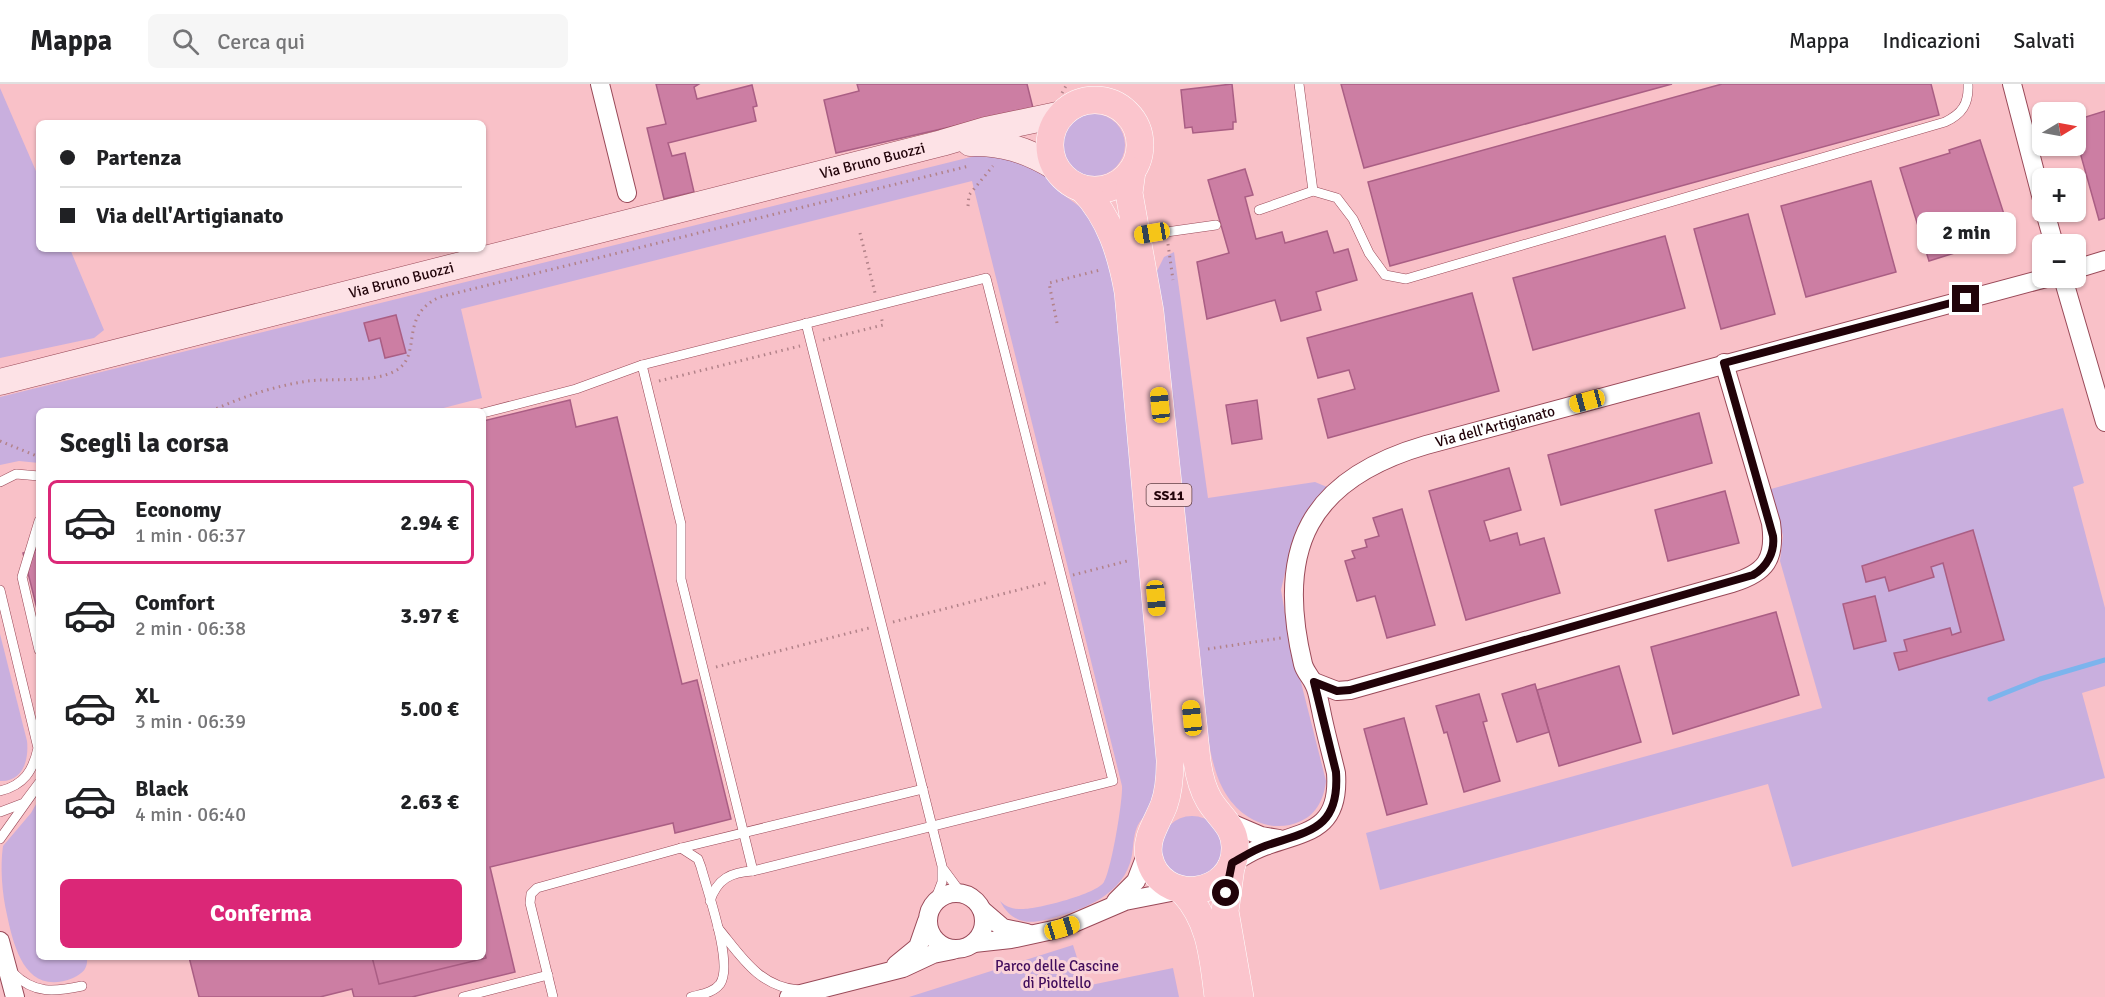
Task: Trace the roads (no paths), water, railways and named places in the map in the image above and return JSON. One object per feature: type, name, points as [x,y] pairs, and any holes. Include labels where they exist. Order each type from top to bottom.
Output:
[{"type":"main road","name":"SS11","points":[[1121,84],[1127,113],[1135,125],[1140,145],[1132,171],[1129,193],[1150,311],[1200,777],[1208,798],[1223,818],[1234,839],[1225,911],[1240,997]]},
{"type":"main road","points":[[1055,167],[1050,153],[1050,139],[1054,125],[1072,101],[1105,101],[1127,113]]},
{"type":"main road","name":"Via Bruno Buozzi","points":[[0,382],[942,143],[1072,101]]},
{"type":"main road","name":"Via Bruno Buozzi","points":[[942,143],[987,142],[1026,150],[1055,167]]},
{"type":"main road","name":"SS11","points":[[1055,167],[1064,178],[1083,189],[1103,213],[1123,265],[1153,555],[1170,764],[1168,789],[1150,836],[1148,850]]},
{"type":"main road","points":[[1083,189],[1094,190],[1115,185],[1132,171]]},
{"type":"main road","points":[[1156,823],[1166,813],[1186,805],[1201,805],[1223,818]]},
{"type":"main road","points":[[1148,850],[1151,864],[1159,876],[1182,890],[1196,905],[1207,928],[1218,997]]},
{"type":"main road","points":[[1182,890],[1197,891],[1211,887],[1223,879],[1232,865]]},
{"type":"street","points":[[600,84],[627,193]]},
{"type":"street","points":[[2012,84],[2034,168]]},
{"type":"street","points":[[2086,266],[2105,260]]},
{"type":"street","name":"Via dell'Artigianato","points":[[1232,865],[1261,847],[1302,836],[1320,825],[1328,815],[1337,787],[1336,772],[1314,682],[1304,668],[1292,588],[1293,572],[1302,540],[1324,505],[1358,472],[1376,462],[1409,450],[1724,363],[2032,282]]},
{"type":"street","points":[[2066,288],[2105,422]]},
{"type":"street","points":[[1314,682],[1337,691],[1350,690],[1732,583],[1759,572],[1769,558],[1773,546],[1771,523],[1724,363]]},
{"type":"street","points":[[1223,818],[1261,836],[1284,840]]},
{"type":"street","points":[[1105,910],[1132,886],[1148,850]]},
{"type":"street","points":[[789,997],[912,965],[933,954],[974,944],[1047,932],[1077,923],[1133,898],[1182,890]]},
{"type":"street","points":[[876,974],[911,954],[923,937],[934,903],[951,893],[970,896],[996,924],[1012,931],[1047,932]]},
{"type":"street","points":[[974,944],[984,928],[982,910]]},
{"type":"street","points":[[927,920],[932,937],[938,943],[953,950]]},
{"type":"street","points":[[0,941],[15,997]]},
{"type":"lane","points":[[1299,84],[1313,191]]},
{"type":"lane","points":[[1259,210],[1313,191],[1337,198],[1353,219],[1369,253],[1385,275],[1406,279],[1945,122],[1962,111],[1966,102],[1968,84]]},
{"type":"lane","points":[[1138,236],[1216,225]]},
{"type":"lane","points":[[486,412],[576,389],[642,365],[986,278],[1113,781],[753,871],[734,873],[722,880],[710,902]]},
{"type":"lane","points":[[806,323],[942,866],[942,882],[934,903]]},
{"type":"lane","points":[[642,365],[681,524],[681,579],[753,871]]},
{"type":"lane","points":[[0,482],[16,474],[36,476]]},
{"type":"lane","points":[[36,532],[22,577],[36,637]]},
{"type":"lane","points":[[0,590],[36,740]]},
{"type":"lane","points":[[0,790],[21,783],[36,757]]},
{"type":"lane","points":[[0,839],[36,788]]},
{"type":"lane","points":[[553,997],[530,903],[531,894],[537,888],[681,848],[923,789]]},
{"type":"lane","points":[[0,812],[15,809],[32,794]]},
{"type":"lane","points":[[681,848],[698,859],[724,960],[722,981],[716,989],[691,997]]},
{"type":"lane","points":[[942,866],[950,881],[961,893]]},
{"type":"lane","points":[[716,925],[752,970],[763,979],[783,987],[813,991]]},
{"type":"lane","points":[[6,966],[31,987],[44,991],[58,991],[82,986]]},
{"type":"lane","points":[[463,997],[548,975]]},
{"type":"waterway","points":[[1990,699],[2040,679],[2105,660]]},
{"type":"park label","name":"Parco delle Cascine di Pioltello","points":[[1057,974]]}]
